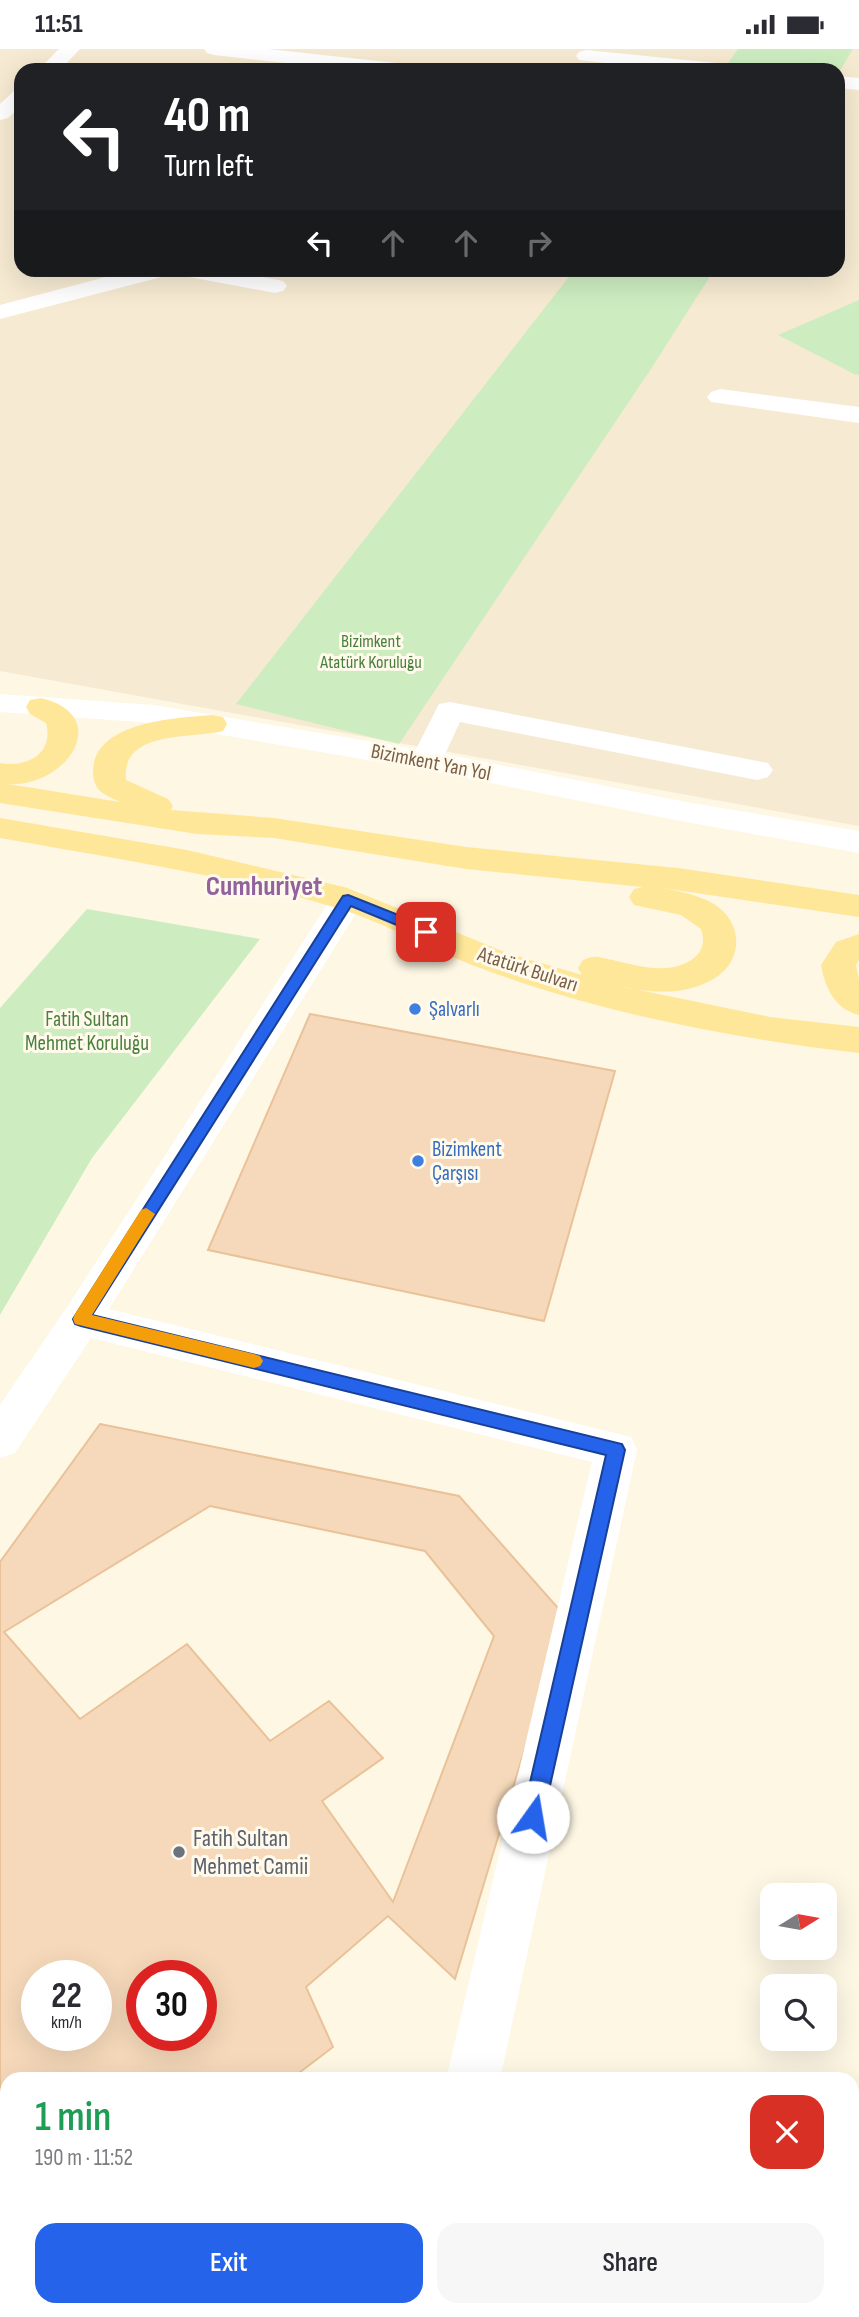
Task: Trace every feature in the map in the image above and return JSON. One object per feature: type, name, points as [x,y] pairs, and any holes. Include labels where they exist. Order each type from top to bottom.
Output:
[{"type":"main road","points":[[0,773],[11,775],[33,772],[55,754],[62,741],[63,727],[56,715],[41,707]]},
{"type":"main road","points":[[197,824],[110,785],[109,764],[120,747],[146,732],[212,724]]},
{"type":"main road","points":[[0,793],[197,824],[274,828],[466,858],[677,879],[859,906]]},
{"type":"main road","name":"Atatürk Bulvarı","points":[[0,828],[187,861],[364,906],[495,961],[636,1004],[770,1030],[859,1040]]},
{"type":"main road","points":[[364,906],[476,932],[629,977],[663,979],[691,975],[709,966],[720,951],[720,936],[714,922],[701,911],[681,902],[571,885],[466,858]]},
{"type":"main road","points":[[859,946],[848,950],[838,965],[842,984],[859,1003]]},
{"type":"street","points":[[55,63],[70,49]]},
{"type":"street","points":[[214,49],[341,63]]},
{"type":"street","points":[[586,56],[652,63]]},
{"type":"street","points":[[1,114],[14,102]]},
{"type":"street","points":[[0,312],[134,277]]},
{"type":"street","points":[[225,277],[275,286]]},
{"type":"street","points":[[720,397],[859,415]]},
{"type":"street","name":"Bizimkent Yan Yol","points":[[0,703],[153,713],[426,760],[686,812],[859,842]]},
{"type":"street","points":[[426,760],[450,711],[757,770]]},
{"type":"street","points":[[0,1440],[364,906]]},
{"type":"street","points":[[81,1319],[616,1450],[475,2072]]},
{"type":"shaded area","points":[[0,49],[859,49],[859,826],[0,671]]},
{"type":"green space","points":[[738,49],[853,49],[845,63],[728,63]]},
{"type":"green space","name":"Bizimkent Atatürk Koruluğu","points":[[569,277],[710,277],[651,369],[399,744],[236,704]]},
{"type":"green space","points":[[859,300],[859,374],[856,375],[778,335]]},
{"type":"green space","name":"Fatih Sultan Mehmet Koruluğu","points":[[87,909],[260,939],[92,1158],[0,1315],[0,1008]]},
{"type":"building","name":"Bizimkent Çarşısı","points":[[310,1014],[615,1071],[544,1321],[208,1250]]},
{"type":"building","name":"Fatih Sultan Mehmet Camii","points":[[100,1424],[459,1496],[565,1616],[455,1979],[388,1916],[306,1987],[333,2047],[300,2072],[0,2072],[0,1562]],"holes":[[[210,1506],[425,1551],[494,1636],[393,1902],[322,1801],[383,1758],[329,1701],[270,1741],[187,1644],[80,1719],[4,1632]]]},
{"type":"slow traffic","points":[[146,1214],[81,1319],[254,1361]]},
{"type":"place","name":"Şalvarlı","points":[[415,1009]]},
{"type":"place","name":"Bizimkent Çarşısı","points":[[418,1161]]},
{"type":"place","name":"Fatih Sultan Mehmet Camii","points":[[179,1852]]},
{"type":"district","name":"Cumhuriyet","points":[[264,885]]},
{"type":"route","points":[[426,932],[348,899],[81,1319],[616,1450],[533,1817]]}]
